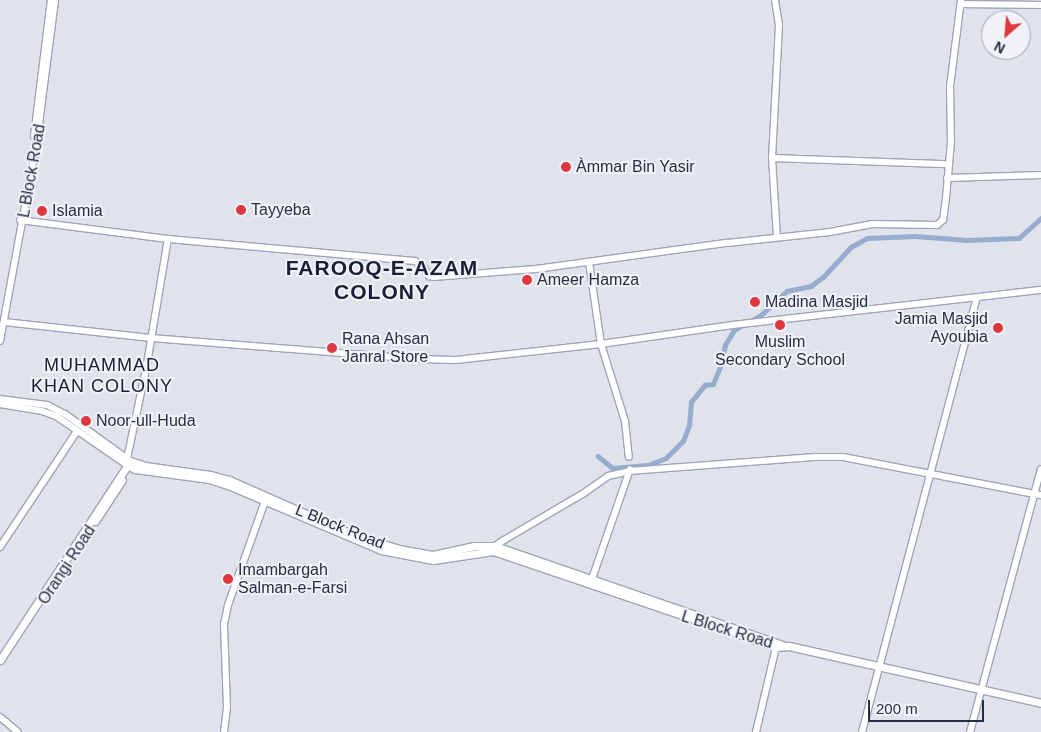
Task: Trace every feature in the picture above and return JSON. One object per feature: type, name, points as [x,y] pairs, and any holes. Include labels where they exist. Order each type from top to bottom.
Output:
[{"type":"main road","name":"L Block Road","points":[[130,463],[209,479],[375,549],[430,560],[494,548],[592,579],[779,644]]},
{"type":"main road","name":"L Block Road","points":[[130,463],[215,476],[377,544],[444,556]]},
{"type":"main road","name":"Orangi Road","points":[[0,660],[130,463]]},
{"type":"main road","name":"Orangi Road","points":[[0,667],[130,463]]},
{"type":"main road","name":"L Block Road","points":[[494,548],[779,644]]},
{"type":"main road","points":[[779,644],[1041,703]]},
{"type":"street","name":"L Block Road","points":[[22,220],[51,0]]},
{"type":"street","name":"L Block Road","points":[[0,341],[44,99],[55,0]]},
{"type":"street","points":[[775,0],[779,25],[772,158],[777,237]]},
{"type":"street","points":[[22,220],[168,240],[415,261],[423,266],[429,276],[434,277],[534,269],[777,237],[830,232],[872,224],[937,225],[943,220],[948,164],[950,87],[961,2],[1041,5]]},
{"type":"street","points":[[772,158],[948,164]]},
{"type":"street","points":[[947,178],[1041,176]]},
{"type":"street","points":[[130,463],[168,240]]},
{"type":"street","points":[[589,262],[601,344],[625,420],[629,457]]},
{"type":"street","points":[[2,322],[151,338],[449,360],[601,344],[733,325],[1041,290]]},
{"type":"street","points":[[862,732],[932,474],[977,298]]},
{"type":"street","name":"L Block Road","points":[[0,398],[47,405],[65,414],[130,463]]},
{"type":"street","name":"L Block Road","points":[[0,404],[48,413],[130,463]]},
{"type":"street","points":[[0,547],[77,431]]},
{"type":"street","points":[[494,548],[584,493],[608,476],[630,470],[843,457],[1038,494]]},
{"type":"street","points":[[970,732],[1038,494],[1041,469]]},
{"type":"street","points":[[592,579],[630,470]]},
{"type":"street","points":[[224,732],[227,707],[224,624],[228,605],[265,501]]},
{"type":"street","points":[[756,732],[779,644]]},
{"type":"street","points":[[0,717],[18,732]]},
{"type":"waterway","points":[[749,322],[761,315],[787,291],[811,286],[823,277],[851,247],[867,238],[915,236],[967,240],[1019,238],[1041,218]]},
{"type":"waterway","points":[[598,456],[613,468],[648,465],[666,458],[683,441],[689,425],[691,402],[705,385],[713,384],[720,367],[725,345],[734,330],[743,325]]},
{"type":"place","name":"Àmmar Bin Yasir","points":[[566,167]]},
{"type":"place","name":"Tayyeba","points":[[241,210]]},
{"type":"place","name":"Islamia","points":[[42,211]]},
{"type":"place","name":"Ameer Hamza","points":[[527,280]]},
{"type":"place","name":"Madina Masjid","points":[[755,302]]},
{"type":"place","name":"Muslim Secondary School","points":[[780,325]]},
{"type":"place","name":"Jamia Masjid Ayoubia","points":[[998,328]]},
{"type":"place","name":"Rana Ahsan Janral Store","points":[[332,348]]},
{"type":"place","name":"Noor-ull-Huda","points":[[86,421]]},
{"type":"place","name":"Imambargah Salman-e-Farsi","points":[[228,579]]},
{"type":"district","name":"FAROOQ-E-AZAM COLONY","points":[[382,280]]},
{"type":"district","name":"MUHAMMAD KHAN COLONY","points":[[102,376]]}]
